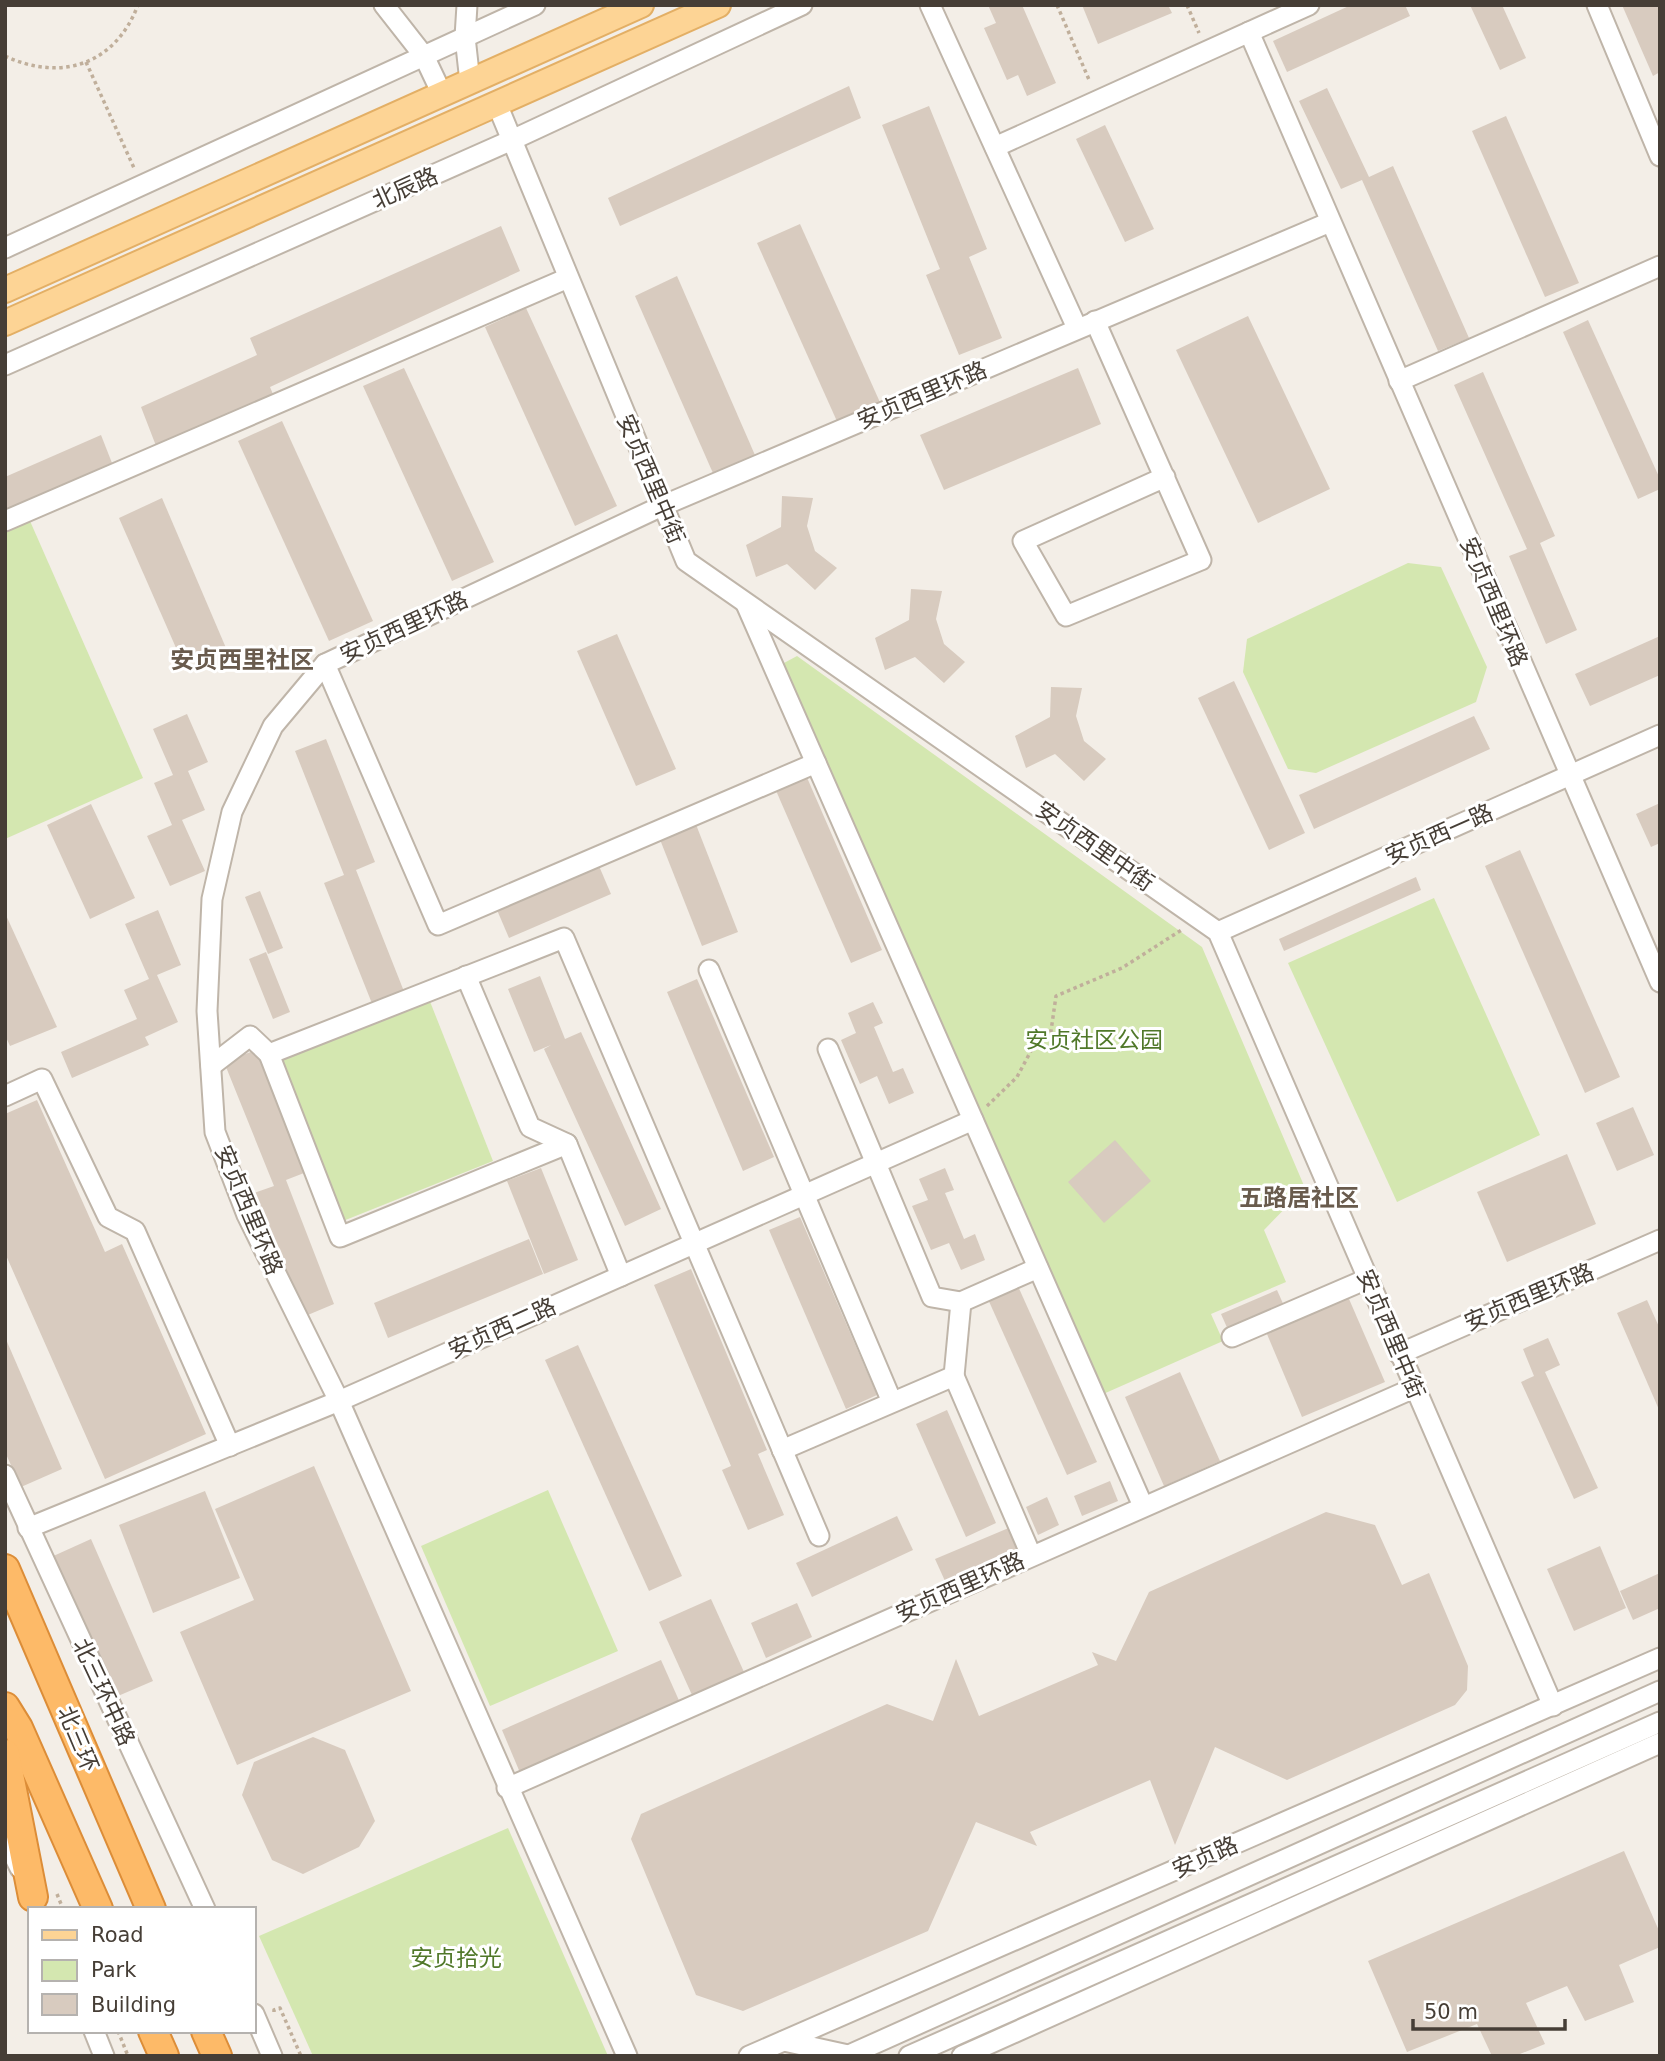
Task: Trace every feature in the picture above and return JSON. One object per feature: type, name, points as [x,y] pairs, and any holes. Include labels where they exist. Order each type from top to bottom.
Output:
[{"type":"highway","name":"北三环","points":[[5,1569],[150,1907]]},
{"type":"highway","points":[[5,1707],[18,1728],[97,1907]]},
{"type":"highway","points":[[5,1755],[36,1903]]},
{"type":"highway","points":[[154,2033],[164,2056]]},
{"type":"highway","points":[[206,2033],[216,2056]]},
{"type":"main road","points":[[5,290],[640,5]]},
{"type":"main road","name":"北辰路","points":[[5,323],[718,5]]},
{"type":"street","points":[[384,5],[424,56],[442,94]]},
{"type":"street","points":[[467,5],[465,37],[470,82]]},
{"type":"street","points":[[5,248],[535,5]]},
{"type":"street","name":"北辰路","points":[[5,365],[512,140],[802,5]]},
{"type":"street","points":[[930,5],[995,147],[1165,477],[1201,560],[1066,616],[1023,541],[1165,477]]},
{"type":"street","points":[[995,147],[1309,5]]},
{"type":"street","points":[[1597,5],[1660,156]]},
{"type":"street","name":"安贞西里环路","points":[[1248,32],[1660,982]]},
{"type":"street","name":"安贞西里中街","points":[[497,104],[685,561],[1218,932],[1553,1706]]},
{"type":"street","name":"安贞西里环路","points":[[627,2056],[339,1401],[247,1215],[215,1132],[207,1011],[212,899],[232,812],[273,726],[325,664],[662,506],[1330,222]]},
{"type":"street","points":[[1399,381],[1660,267]]},
{"type":"street","points":[[5,521],[568,278]]},
{"type":"street","points":[[746,603],[1143,1506]]},
{"type":"street","points":[[325,664],[438,925],[816,763]]},
{"type":"street","name":"安贞西一路","points":[[1218,932],[1660,735]]},
{"type":"street","points":[[269,1054],[564,938],[819,1536]]},
{"type":"street","points":[[709,970],[892,1402]]},
{"type":"street","points":[[466,976],[530,1127],[567,1144],[621,1276]]},
{"type":"street","points":[[211,1066],[250,1036],[269,1054],[340,1237],[567,1144]]},
{"type":"street","points":[[828,1049],[932,1297],[961,1302],[1038,1268]]},
{"type":"street","points":[[5,1096],[41,1079],[108,1217],[135,1231],[230,1446]]},
{"type":"street","name":"安贞西二路","points":[[28,1528],[339,1401],[973,1120]]},
{"type":"street","name":"安贞西里环路","points":[[1399,1354],[1660,1240]]},
{"type":"street","points":[[1233,1337],[1367,1279]]},
{"type":"street","points":[[961,1302],[954,1376],[1031,1556]]},
{"type":"street","points":[[782,1450],[954,1376]]},
{"type":"street","name":"安贞西里环路","points":[[508,1788],[1414,1388]]},
{"type":"street","name":"北三环中路","points":[[5,1475],[204,1907]]},
{"type":"street","name":"安贞路","points":[[750,2056],[1660,1658]]},
{"type":"street","points":[[1618,1677],[1650,1741]]},
{"type":"street","name":"安贞路","points":[[848,2055],[1660,1691]]},
{"type":"street","points":[[962,2056],[1422,1850],[1650,1741],[1660,1723]]},
{"type":"street","points":[[909,2056],[1394,1840],[1650,1741]]},
{"type":"street","points":[[1308,1849],[1320,1807]]},
{"type":"street","points":[[5,1838],[36,1903]]},
{"type":"street","points":[[1394,1840],[1422,1850]]},
{"type":"street","points":[[260,2013],[272,2056]]},
{"type":"street","points":[[95,2033],[104,2056]]},
{"type":"street","points":[[784,2041],[848,2055]]},
{"type":"path","points":[[5,56],[27,66],[57,69],[86,62],[112,46],[131,23],[138,5]]},
{"type":"path","points":[[1057,5],[1098,100]]},
{"type":"path","points":[[1187,5],[1207,51]]},
{"type":"path","points":[[86,62],[142,186]]},
{"type":"path","points":[[973,1120],[1017,1077],[1032,1049],[1051,1031],[1056,996],[1122,968],[1199,918]]},
{"type":"path","points":[[260,2013],[301,2056]]},
{"type":"path","points":[[118,2033],[128,2056]]},
{"type":"green space","points":[[30,521],[143,778],[5,839],[5,531]]},
{"type":"green space","points":[[1408,563],[1441,567],[1487,667],[1476,702],[1316,773],[1288,769],[1243,672],[1247,639]]},
{"type":"green space","name":"安贞社区公园","points":[[797,656],[1202,947],[1305,1188],[1264,1230],[1286,1282],[1211,1314],[1223,1341],[1101,1395],[785,677],[784,663]]},
{"type":"green space","points":[[1434,898],[1540,1135],[1397,1202],[1288,963]]},
{"type":"green space","points":[[429,999],[493,1161],[343,1221],[279,1058]]},
{"type":"green space","points":[[548,1490],[618,1651],[490,1706],[421,1546]]},
{"type":"green space","name":"安贞拾光","points":[[508,1828],[608,2056],[313,2056],[259,1936]]},
{"type":"building","points":[[988,5],[1022,5],[1056,83],[1027,96],[1018,75],[1007,80],[984,28],[996,23]]},
{"type":"building","points":[[1082,5],[1168,5],[1172,13],[1098,44]]},
{"type":"building","points":[[1351,5],[1405,5],[1410,16],[1287,72],[1273,41]]},
{"type":"building","points":[[1470,5],[1502,5],[1526,58],[1500,70]]},
{"type":"building","points":[[1622,5],[1658,5],[1660,72],[1653,76]]},
{"type":"building","points":[[849,86],[861,118],[620,226],[608,198]]},
{"type":"building","points":[[1327,88],[1369,177],[1393,166],[1469,338],[1438,351],[1362,180],[1341,189],[1299,101]]},
{"type":"building","points":[[929,106],[987,249],[969,257],[1002,338],[959,355],[926,275],[940,269],[882,125]]},
{"type":"building","points":[[1506,116],[1579,283],[1545,297],[1472,131]]},
{"type":"building","points":[[1105,125],[1154,229],[1125,242],[1076,139]]},
{"type":"building","points":[[800,224],[883,409],[840,428],[757,243]]},
{"type":"building","points":[[501,226],[520,271],[270,387],[275,399],[158,451],[141,407],[257,355],[250,338]]},
{"type":"building","points":[[677,276],[758,462],[716,480],[635,296]]},
{"type":"building","points":[[526,308],[617,506],[575,526],[485,327]]},
{"type":"building","points":[[1248,316],[1330,489],[1258,523],[1176,350]]},
{"type":"building","points":[[1588,320],[1660,479],[1660,489],[1638,499],[1563,332]]},
{"type":"building","points":[[404,368],[494,562],[452,581],[363,386]]},
{"type":"building","points":[[1078,368],[1101,424],[944,490],[920,435]]},
{"type":"building","points":[[1483,372],[1555,536],[1540,543],[1577,630],[1546,644],[1509,556],[1527,549],[1454,385]]},
{"type":"building","points":[[282,421],[373,621],[329,641],[238,441]]},
{"type":"building","points":[[101,435],[112,463],[5,511],[5,477]]},
{"type":"building","points":[[782,496],[813,498],[807,526],[815,551],[837,568],[815,590],[787,564],[756,577],[746,545],[781,527]]},
{"type":"building","points":[[162,498],[226,648],[184,666],[119,518]]},
{"type":"building","points":[[911,589],[942,591],[936,619],[944,644],[965,662],[944,683],[915,657],[885,670],[875,638],[909,620]]},
{"type":"building","points":[[617,634],[676,769],[636,786],[577,651]]},
{"type":"building","points":[[1660,636],[1660,675],[1590,706],[1575,674]]},
{"type":"building","points":[[1234,681],[1305,833],[1269,850],[1198,698]]},
{"type":"building","points":[[1051,687],[1082,688],[1076,716],[1084,741],[1106,759],[1084,781],[1055,754],[1026,768],[1015,736],[1050,717]]},
{"type":"building","points":[[187,714],[208,762],[188,771],[205,810],[182,820],[205,871],[170,886],[147,836],[172,825],[154,783],[173,775],[153,729]]},
{"type":"building","points":[[1474,716],[1490,749],[1314,829],[1299,795]]},
{"type":"building","points":[[326,739],[375,862],[356,870],[405,994],[373,1006],[324,883],[344,875],[295,751]]},
{"type":"building","points":[[805,773],[882,950],[851,963],[774,786]]},
{"type":"building","points":[[1660,803],[1660,843],[1651,847],[1636,814]]},
{"type":"building","points":[[91,804],[135,898],[90,919],[47,825]]},
{"type":"building","points":[[695,822],[738,932],[702,946],[659,837]]},
{"type":"building","points":[[1520,850],[1620,1077],[1585,1093],[1485,866]]},
{"type":"building","points":[[599,866],[611,894],[509,938],[497,910]]},
{"type":"building","points":[[1416,877],[1421,890],[1284,951],[1279,939]]},
{"type":"building","points":[[260,891],[283,948],[268,954],[245,897]]},
{"type":"building","points":[[158,910],[181,965],[157,975],[178,1022],[145,1037],[149,1045],[72,1078],[61,1052],[137,1019],[124,990],[149,979],[125,924]]},
{"type":"building","points":[[5,913],[57,1027],[10,1046],[5,1035]]},
{"type":"building","points":[[266,952],[290,1012],[273,1019],[249,959]]},
{"type":"building","points":[[540,976],[565,1039],[581,1032],[661,1209],[625,1226],[544,1049],[551,1045],[534,1052],[508,989]]},
{"type":"building","points":[[697,979],[774,1157],[743,1171],[667,992]]},
{"type":"building","points":[[873,1002],[883,1023],[874,1027],[893,1072],[903,1068],[914,1093],[889,1104],[877,1076],[860,1084],[841,1040],[856,1033],[848,1013]]},
{"type":"building","points":[[256,1050],[304,1173],[286,1180],[334,1304],[303,1317],[254,1193],[274,1186],[224,1062]]},
{"type":"building","points":[[37,1100],[105,1252],[122,1244],[206,1434],[105,1479],[5,1253],[5,1114]]},
{"type":"building","points":[[1633,1107],[1654,1155],[1617,1171],[1596,1123]]},
{"type":"building","points":[[1115,1140],[1151,1181],[1104,1223],[1068,1182]]},
{"type":"building","points":[[1567,1154],[1596,1224],[1507,1262],[1477,1192]]},
{"type":"building","points":[[541,1168],[578,1260],[544,1274],[507,1181]]},
{"type":"building","points":[[945,1168],[954,1190],[945,1193],[964,1239],[975,1234],[985,1260],[961,1270],[949,1243],[931,1250],[912,1206],[928,1200],[919,1179]]},
{"type":"building","points":[[800,1217],[877,1395],[846,1409],[769,1230]]},
{"type":"building","points":[[529,1239],[543,1274],[388,1338],[374,1303]]},
{"type":"building","points":[[691,1269],[767,1450],[758,1454],[784,1515],[748,1530],[722,1470],[731,1466],[654,1285]]},
{"type":"building","points":[[1017,1284],[1097,1462],[1067,1475],[987,1297]]},
{"type":"building","points":[[1277,1290],[1285,1308],[1229,1332],[1221,1314]]},
{"type":"building","points":[[1346,1292],[1385,1382],[1302,1417],[1264,1327]]},
{"type":"building","points":[[1647,1300],[1660,1329],[1660,1412],[1617,1313]]},
{"type":"building","points":[[5,1337],[62,1469],[21,1487],[5,1452]]},
{"type":"building","points":[[1548,1338],[1560,1365],[1545,1372],[1598,1488],[1574,1499],[1521,1382],[1534,1376],[1523,1349]]},
{"type":"building","points":[[578,1345],[682,1576],[649,1591],[545,1360]]},
{"type":"building","points":[[1180,1372],[1220,1461],[1164,1486],[1125,1397]]},
{"type":"building","points":[[947,1410],[996,1523],[966,1537],[916,1424]]},
{"type":"building","points":[[314,1466],[411,1691],[237,1765],[180,1632],[254,1600],[215,1509]]},
{"type":"building","points":[[1110,1481],[1118,1501],[1082,1516],[1074,1496]]},
{"type":"building","points":[[205,1491],[240,1578],[153,1613],[119,1525]]},
{"type":"building","points":[[1047,1497],[1059,1525],[1038,1535],[1026,1507]]},
{"type":"building","points":[[1326,1512],[1375,1525],[1402,1585],[1429,1573],[1468,1666],[1467,1690],[1455,1705],[1287,1780],[1215,1747],[1175,1845],[1150,1780],[1030,1832],[1037,1846],[976,1822],[928,1931],[743,2011],[696,1995],[631,1839],[641,1814],[887,1704],[933,1721],[956,1659],[979,1716],[1098,1665],[1092,1652],[1116,1661],[1149,1592]]},
{"type":"building","points":[[897,1516],[913,1550],[812,1597],[796,1563]]},
{"type":"building","points":[[1011,1527],[1020,1549],[945,1581],[935,1559]]},
{"type":"building","points":[[91,1539],[153,1681],[111,1699],[49,1558]]},
{"type":"building","points":[[1600,1546],[1626,1608],[1574,1631],[1547,1569]]},
{"type":"building","points":[[1660,1573],[1660,1608],[1633,1620],[1620,1591]]},
{"type":"building","points":[[711,1599],[744,1672],[692,1695],[659,1622]]},
{"type":"building","points":[[797,1603],[812,1637],[766,1658],[751,1623]]},
{"type":"building","points":[[661,1660],[681,1705],[521,1775],[502,1730]]},
{"type":"building","points":[[313,1737],[345,1750],[375,1821],[359,1847],[303,1874],[272,1860],[242,1795],[254,1762]]},
{"type":"building","points":[[1624,1851],[1660,1933],[1660,1947],[1619,1965],[1634,2002],[1585,2021],[1567,1986],[1526,2003],[1545,2044],[1515,2056],[1492,2056],[1477,2024],[1407,2052],[1368,1961]]},
{"type":"district","name":"安贞西里社区","points":[[242,660]]},
{"type":"district","name":"五路居社区","points":[[1299,1198]]}]
